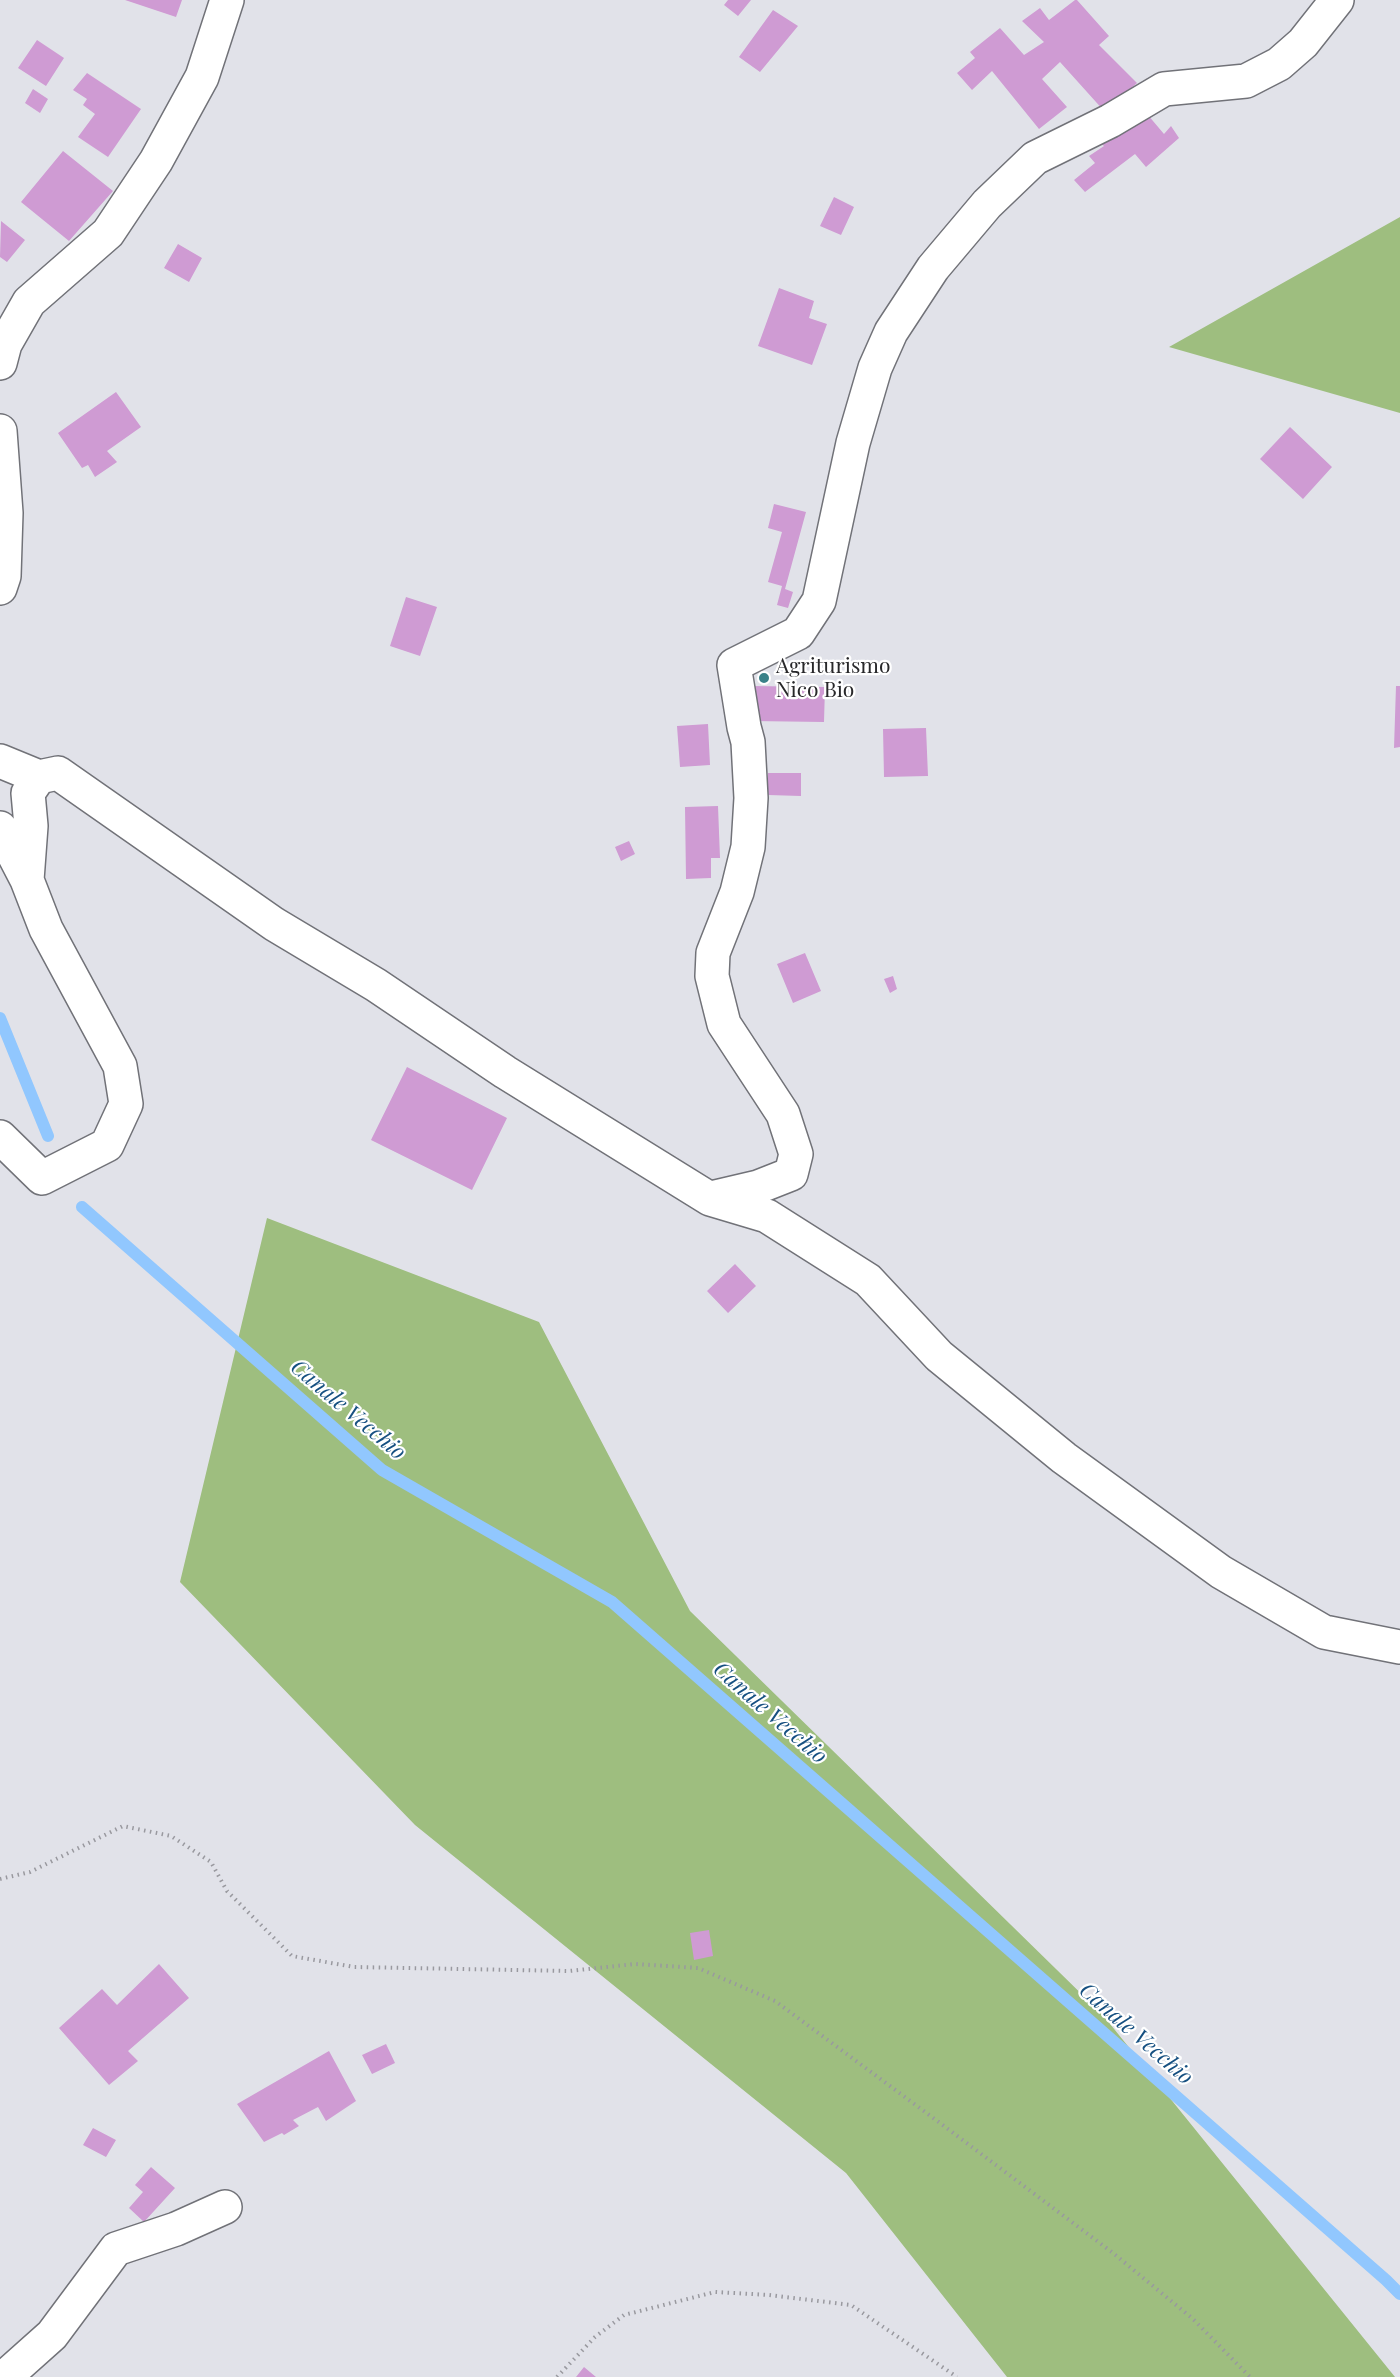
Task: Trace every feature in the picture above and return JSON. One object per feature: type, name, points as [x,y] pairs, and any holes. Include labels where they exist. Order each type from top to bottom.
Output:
[{"type":"street","points":[[0,363],[5,344],[29,302],[108,233],[156,161],[202,77],[227,0]]},
{"type":"street","points":[[710,1198],[758,1187],[791,1174],[796,1154],[783,1114],[724,1024],[712,976],[713,953],[738,892],[749,838],[752,798],[748,742],[734,665],[798,633],[819,601],[853,443],[875,368],[891,332],[933,268],[987,204],[1035,158],[1110,121],[1164,89],[1246,81],[1279,64],[1303,43],[1336,0]]},
{"type":"street","points":[[0,431],[6,513],[4,576],[0,588]]},
{"type":"street","points":[[0,761],[39,777],[58,773],[274,924],[376,985],[505,1072],[710,1198],[767,1216],[868,1280],[939,1356],[1064,1458],[1221,1572],[1324,1632],[1400,1647]]},
{"type":"street","points":[[27,879],[31,826],[28,793],[39,777]]},
{"type":"street","points":[[0,828],[27,879],[46,928],[120,1066],[126,1104],[107,1145],[42,1178],[0,1137]]},
{"type":"street","points":[[5,2377],[52,2334],[116,2249],[176,2229],[225,2207]]},
{"type":"path","points":[[0,1879],[30,1872],[123,1826],[171,1836],[211,1862],[227,1891],[292,1956],[354,1967],[569,1971],[634,1964],[698,1968],[775,2001],[1113,2253],[1194,2319],[1250,2377]]},
{"type":"path","points":[[557,2377],[595,2337],[624,2315],[715,2292],[769,2295],[851,2305],[957,2377]]},
{"type":"green space","points":[[1400,217],[1400,413],[1169,347]]},
{"type":"green space","points":[[267,1218],[539,1322],[690,1611],[1102,2014],[1395,2377],[1007,2377],[846,2173],[415,1825],[180,1582]]},
{"type":"building","points":[[125,0],[182,0],[176,17]]},
{"type":"building","points":[[728,0],[751,0],[738,16],[724,5]]},
{"type":"building","points":[[1075,0],[1109,36],[1099,45],[1137,83],[1105,112],[1060,62],[1042,79],[1067,107],[1039,129],[992,71],[972,90],[957,73],[975,58],[970,52],[1000,28],[1024,55],[1044,42],[1022,21],[1040,8],[1049,20]]},
{"type":"building","points":[[773,10],[798,26],[760,72],[739,57]]},
{"type":"building","points":[[37,40],[64,58],[46,86],[18,68]]},
{"type":"building","points":[[87,73],[141,109],[108,157],[78,137],[95,114],[83,105],[87,99],[73,90]]},
{"type":"building","points":[[33,89],[48,99],[40,113],[25,103]]},
{"type":"building","points":[[1142,108],[1164,134],[1171,126],[1179,138],[1146,167],[1135,154],[1085,192],[1074,180],[1095,163],[1089,156],[1104,146],[1098,140]]},
{"type":"building","points":[[63,151],[113,191],[69,241],[21,202]]},
{"type":"building","points":[[834,197],[854,207],[841,235],[820,226]]},
{"type":"building","points":[[1,221],[25,240],[7,262],[0,257]]},
{"type":"building","points":[[178,244],[202,258],[189,282],[164,268]]},
{"type":"building","points":[[779,288],[814,301],[809,318],[827,324],[812,365],[758,346]]},
{"type":"building","points":[[116,392],[141,427],[107,451],[117,462],[95,477],[88,465],[82,468],[58,433]]},
{"type":"building","points":[[1290,427],[1332,467],[1303,499],[1260,459]]},
{"type":"building","points":[[774,504],[806,512],[785,589],[793,592],[788,608],[777,605],[782,586],[768,582],[782,532],[768,528]]},
{"type":"building","points":[[406,597],[437,607],[420,656],[390,646]]},
{"type":"building","points":[[751,686],[825,687],[824,722],[751,721]]},
{"type":"building","points":[[1396,686],[1400,686],[1400,747],[1394,748]]},
{"type":"building","points":[[708,724],[710,765],[680,767],[677,726]]},
{"type":"building","points":[[926,728],[928,776],[884,777],[883,729]]},
{"type":"building","points":[[768,773],[801,773],[801,796],[768,795]]},
{"type":"building","points":[[718,806],[720,858],[711,858],[711,878],[686,879],[685,807]]},
{"type":"building","points":[[629,841],[635,854],[621,861],[615,847]]},
{"type":"building","points":[[805,953],[821,991],[793,1003],[777,964]]},
{"type":"building","points":[[893,976],[897,989],[890,993],[884,979]]},
{"type":"building","points":[[407,1067],[507,1118],[472,1190],[371,1140]]},
{"type":"building","points":[[735,1264],[756,1286],[728,1313],[707,1291]]},
{"type":"building","points":[[709,1930],[713,1956],[694,1960],[690,1933]]},
{"type":"building","points":[[159,1964],[189,1998],[128,2051],[138,2061],[109,2085],[59,2028],[102,1989],[117,2005]]},
{"type":"building","points":[[386,2044],[395,2063],[372,2074],[362,2055]]},
{"type":"building","points":[[329,2051],[356,2101],[326,2121],[318,2107],[293,2120],[299,2126],[284,2135],[282,2133],[264,2142],[237,2104]]},
{"type":"building","points":[[93,2128],[116,2140],[106,2157],[83,2145]]},
{"type":"building","points":[[151,2167],[175,2188],[144,2222],[129,2208],[143,2192],[135,2185]]},
{"type":"building","points":[[584,2367],[596,2377],[576,2377]]},
{"type":"waterway","name":"Canale Vecchio","points":[[0,1018],[48,1136]]},
{"type":"waterway","name":"Canale Vecchio","points":[[82,1207],[382,1470],[612,1602],[1400,2294]]},
{"type":"place","name":"Agriturismo Nico Bio","points":[[764,678]]}]
